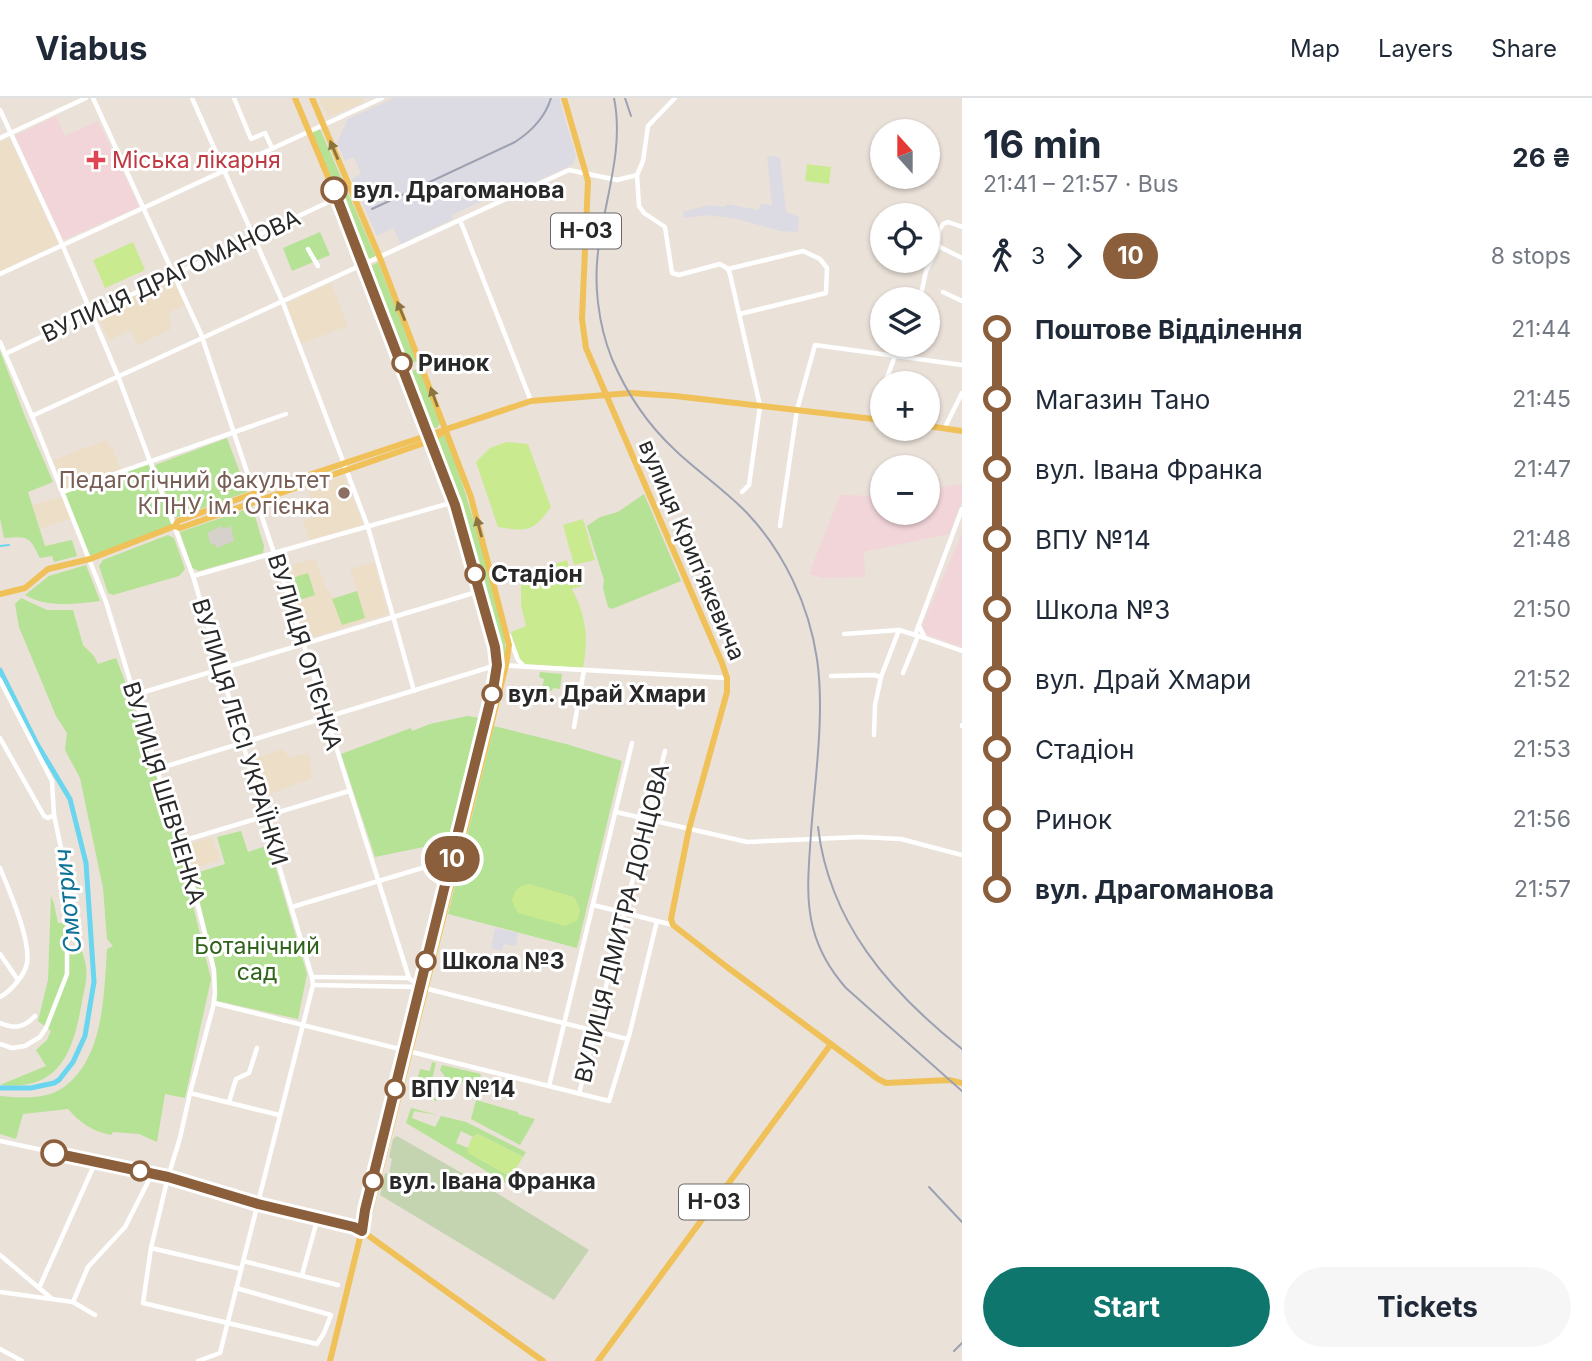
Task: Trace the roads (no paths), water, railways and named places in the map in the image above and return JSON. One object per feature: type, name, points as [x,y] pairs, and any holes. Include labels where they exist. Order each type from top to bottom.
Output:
[{"type":"main road","points":[[295,98],[338,198],[454,502],[480,591],[497,665],[423,987]]},
{"type":"main road","points":[[312,98],[380,258],[471,497],[509,645],[330,1361]]},
{"type":"main road","name":"Н-03","points":[[564,98],[588,183],[582,319],[586,348],[605,395]]},
{"type":"main road","points":[[175,526],[180,528],[258,502],[345,467],[531,401],[631,393],[870,418]]},
{"type":"main road","name":"вулиця Крипʼякевича","points":[[605,395],[727,678],[727,692],[689,829],[670,915],[673,925]]},
{"type":"main road","points":[[940,428],[962,431]]},
{"type":"main road","points":[[0,594],[25,588],[48,569],[90,559],[175,526],[178,521],[255,493],[345,467]]},
{"type":"main road","points":[[673,925],[886,1083],[949,1080],[962,1083]]},
{"type":"main road","name":"Н-03","points":[[598,1361],[831,1044]]},
{"type":"main road","points":[[362,1231],[543,1361]]},
{"type":"street","points":[[0,138],[86,98]]},
{"type":"street","name":"ВУЛИЦЯ ОГІЄНКА","points":[[93,98],[203,339],[258,502],[409,978]]},
{"type":"street","points":[[192,98],[283,303],[368,527],[414,691]]},
{"type":"street","points":[[234,98],[251,139],[265,133],[272,148]]},
{"type":"street","points":[[0,274],[382,98]]},
{"type":"street","points":[[676,98],[648,126],[643,161],[637,175],[639,206],[644,213],[665,227],[672,273],[679,275],[720,264],[728,269],[760,406],[749,485],[742,492]]},
{"type":"street","name":"ВУЛИЦЯ ЛЕСІ УКРАЇНКИ","points":[[0,110],[62,244],[118,376],[193,576],[312,978],[313,985],[220,1353],[198,1361]]},
{"type":"street","points":[[33,416],[569,170],[617,180],[637,175]]},
{"type":"street","name":"ВУЛИЦЯ ДРАГОМАНОВА","points":[[5,354],[338,198]]},
{"type":"street","points":[[460,220],[531,401]]},
{"type":"street","points":[[940,231],[945,223],[962,227]]},
{"type":"street","points":[[940,247],[962,258]]},
{"type":"street","points":[[308,249],[318,266]]},
{"type":"street","points":[[728,269],[803,251],[820,259],[827,268],[826,293],[740,314]]},
{"type":"street","points":[[943,292],[962,301]]},
{"type":"street","name":"ВУЛИЦЯ ШЕВЧЕНКА","points":[[0,342],[33,416],[106,602],[179,842],[211,957],[215,981],[214,1003],[168,1177],[142,1299],[147,1305],[228,1323]]},
{"type":"street","points":[[780,526],[797,410],[815,345],[870,353]]},
{"type":"street","points":[[902,357],[962,365]]},
{"type":"street","points":[[944,429],[962,393]]},
{"type":"street","points":[[63,492],[286,414]]},
{"type":"street","points":[[193,576],[454,502]]},
{"type":"street","points":[[903,673],[962,509]]},
{"type":"street","points":[[134,695],[480,591]]},
{"type":"street","points":[[503,621],[518,660],[524,666]]},
{"type":"street","points":[[919,625],[925,638]]},
{"type":"street","points":[[874,735],[875,705],[881,677],[899,630]]},
{"type":"street","points":[[844,634],[899,630],[962,651]]},
{"type":"street","points":[[157,769],[497,665],[727,678]]},
{"type":"street","points":[[574,727],[584,670]]},
{"type":"street","points":[[831,676],[881,677]]},
{"type":"street","points":[[0,680],[52,781],[54,815],[72,915],[67,939],[67,974],[48,1023],[40,1037],[16,1048],[0,1044]]},
{"type":"street","points":[[0,738],[44,816],[48,818],[54,815]]},
{"type":"street","points":[[549,1086],[632,743]]},
{"type":"street","name":"ВУЛИЦЯ ДМИТРА ДОНЦОВА","points":[[579,1094],[665,751]]},
{"type":"street","points":[[179,842],[349,791]]},
{"type":"street","points":[[616,812],[747,842],[852,837],[901,839],[962,855]]},
{"type":"street","points":[[292,907],[452,859]]},
{"type":"street","points":[[0,868],[17,909],[27,954],[26,965],[18,979],[1,994]]},
{"type":"street","points":[[593,905],[673,925]]},
{"type":"street","points":[[214,1003],[302,1027],[609,1101],[657,920]]},
{"type":"street","points":[[0,954],[18,979]]},
{"type":"street","points":[[312,978],[409,978],[423,987]]},
{"type":"street","points":[[313,985],[423,987],[627,1039]]},
{"type":"street","points":[[0,1023],[20,1028],[35,1016]]},
{"type":"street","points":[[229,1102],[236,1079],[249,1073],[257,1048]]},
{"type":"street","points":[[190,1093],[279,1115]]},
{"type":"street","points":[[0,1147],[2,1141],[168,1177],[362,1231]]},
{"type":"street","points":[[39,1288],[96,1161]]},
{"type":"street","points":[[73,1302],[88,1267],[125,1227],[152,1174]]},
{"type":"street","points":[[302,1275],[318,1217]]},
{"type":"street","points":[[151,1248],[241,1269]]},
{"type":"street","points":[[0,1255],[51,1299]]},
{"type":"street","points":[[243,1261],[338,1285]]},
{"type":"street","points":[[228,1323],[317,1344],[331,1315],[236,1288]]},
{"type":"street","points":[[2,1293],[73,1302],[95,1315]]},
{"type":"street","points":[[0,1349],[22,1361]]},
{"type":"waterway","points":[[0,546],[9,545]]},
{"type":"waterway","name":"Смотрич","points":[[0,670],[37,744],[70,799],[86,863],[94,982],[85,1036],[73,1062],[59,1080],[31,1088],[0,1088]]},
{"type":"railway","points":[[372,209],[515,142],[537,123],[551,98]]},
{"type":"railway","points":[[614,98],[617,135],[599,245],[597,274],[598,303],[607,346],[624,384],[647,419],[675,450],[747,513],[772,545],[793,580],[808,619],[819,680],[820,724],[808,893],[813,928],[822,953],[846,988],[962,1091]]},
{"type":"railway","points":[[625,98],[631,116]]},
{"type":"railway","points":[[818,827],[824,861],[835,894],[849,924],[867,952],[910,1003],[962,1049]]},
{"type":"railway","points":[[929,1187],[962,1222]]},
{"type":"railway","points":[[954,1351],[962,1343]]},
{"type":"place","name":"Міська лікарня","points":[[96,160]]},
{"type":"place","name":"вул. Драгоманова","points":[[334,190]]},
{"type":"place","name":"Ринок","points":[[402,363]]},
{"type":"place","name":"Педагогічний факультет КПНУ ім. Огієнка","points":[[344,493]]},
{"type":"place","name":"Стадіон","points":[[475,574]]},
{"type":"place","name":"вул. Драй Хмари","points":[[492,694]]},
{"type":"place","name":"Школа №3","points":[[426,961]]},
{"type":"place","name":"ВПУ №14","points":[[395,1089]]},
{"type":"place","name":"вул. Івана Франка","points":[[373,1181]]},
{"type":"park label","name":"Ботанічний сад","points":[[257,959]]}]
